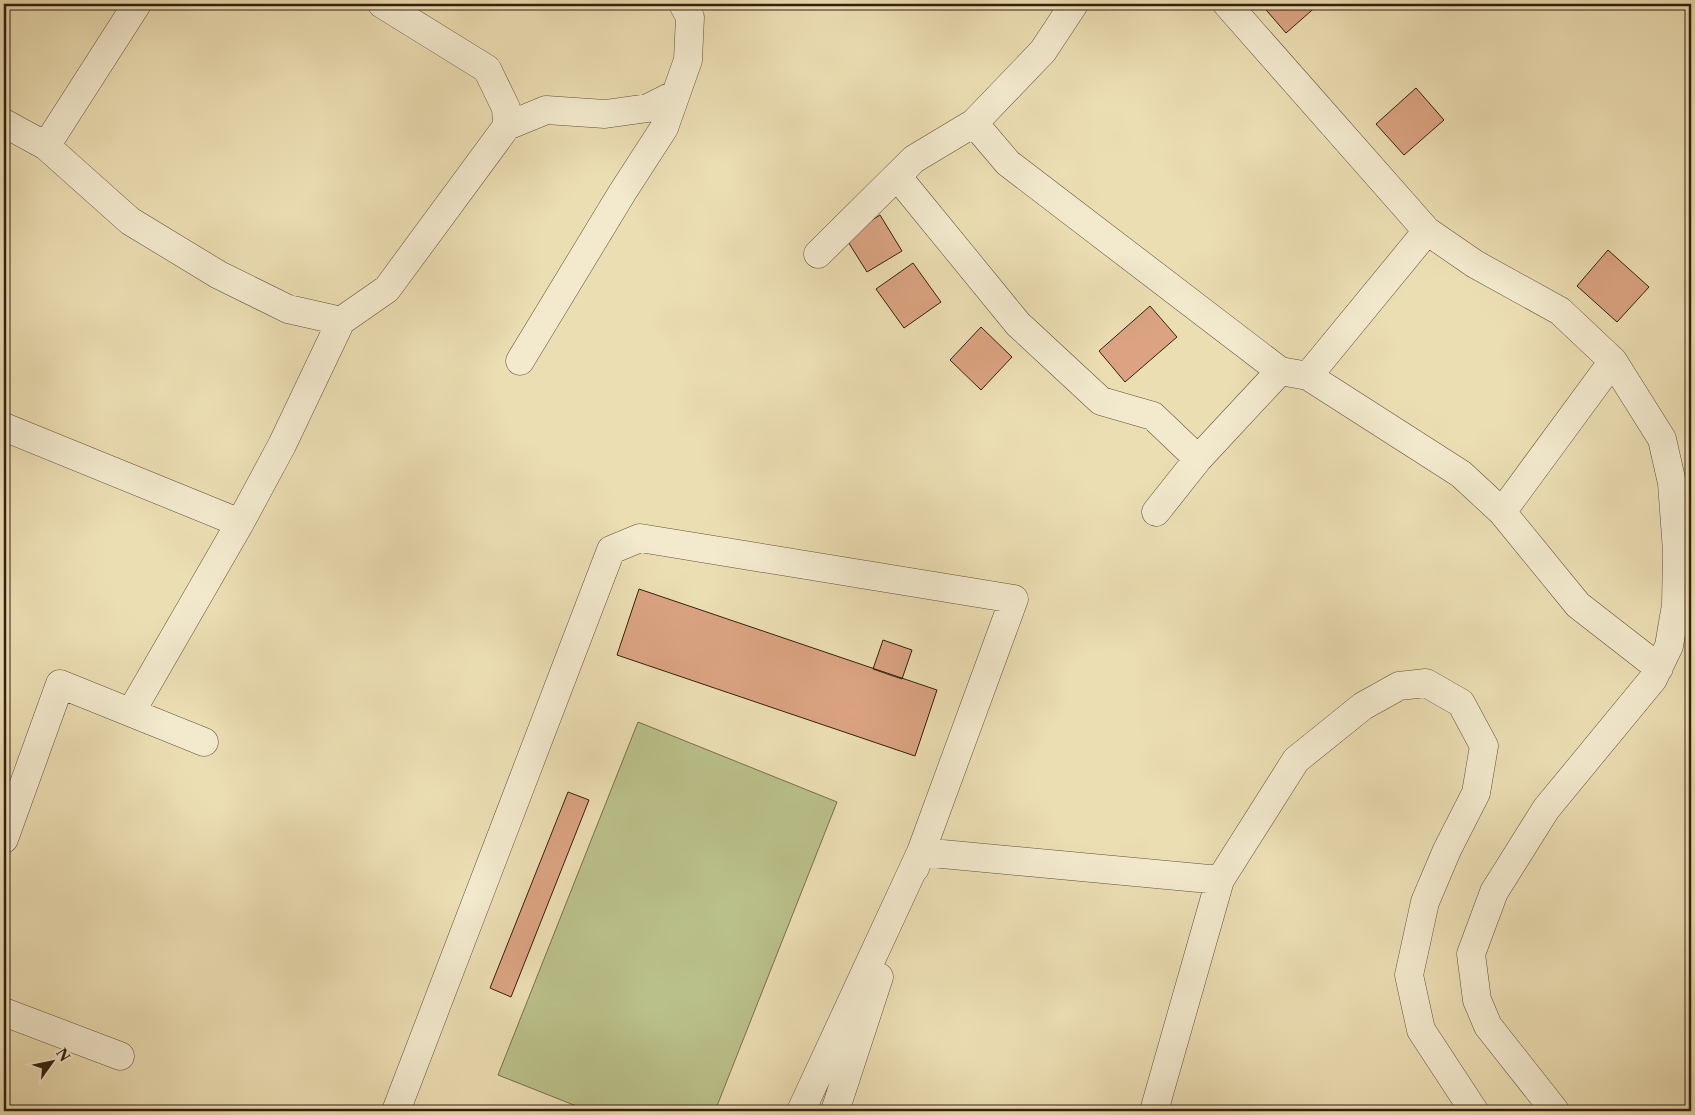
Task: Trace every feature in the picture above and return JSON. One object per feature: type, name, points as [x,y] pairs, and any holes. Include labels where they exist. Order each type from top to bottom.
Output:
[{"type":"street","points":[[46,146],[137,4]]},
{"type":"street","points":[[382,4],[487,68],[506,108],[507,126]]},
{"type":"street","points":[[520,361],[622,193],[664,128],[688,60],[690,17],[683,4]]},
{"type":"street","points":[[818,254],[914,159],[974,124],[1043,51],[1074,4]]},
{"type":"street","points":[[1228,4],[1427,232],[1475,264],[1560,311],[1614,361],[1662,440],[1672,483],[1677,551],[1676,605],[1669,646],[1654,679],[1546,809],[1494,892],[1471,954],[1477,1000],[1488,1026],[1555,1111]]},
{"type":"street","points":[[131,712],[240,523],[282,445],[341,321],[387,289],[507,126],[546,110],[605,114],[648,108],[676,94]]},
{"type":"street","points":[[4,123],[46,146],[130,221],[219,275],[288,309],[341,321]]},
{"type":"street","points":[[974,124],[1008,163],[1280,371],[1308,376],[1461,474],[1502,512],[1578,605],[1659,668]]},
{"type":"street","points":[[897,176],[1025,330],[1101,401],[1153,416],[1198,459]]},
{"type":"street","points":[[1308,376],[1427,232]]},
{"type":"street","points":[[1502,512],[1614,361]]},
{"type":"street","points":[[1156,512],[1198,459],[1280,371]]},
{"type":"street","points":[[4,428],[240,523]]},
{"type":"street","points":[[396,1111],[611,550],[640,538],[1014,599],[921,852],[835,1111]]},
{"type":"street","points":[[1154,1111],[1220,880],[1296,760],[1363,706],[1399,686],[1426,683],[1461,703],[1484,746],[1476,793],[1447,850],[1425,902],[1410,975],[1421,1030],[1474,1111]]},
{"type":"street","points":[[4,839],[60,684],[204,742]]},
{"type":"street","points":[[921,852],[1220,880]]},
{"type":"street","points":[[801,1111],[921,852]]},
{"type":"street","points":[[4,1012],[120,1056]]},
{"type":"green space","points":[[638,722],[837,802],[715,1111],[589,1111],[498,1075]]},
{"type":"building","points":[[1261,4],[1319,4],[1286,33]]},
{"type":"building","points":[[1416,88],[1444,120],[1404,155],[1376,124]]},
{"type":"building","points":[[880,215],[902,251],[867,272],[845,237]]},
{"type":"building","points":[[1608,250],[1649,287],[1617,322],[1577,286]]},
{"type":"building","points":[[913,263],[941,302],[904,328],[876,289]]},
{"type":"building","points":[[1150,306],[1177,337],[1125,382],[1099,351]]},
{"type":"building","points":[[981,327],[1012,357],[981,390],[950,360]]},
{"type":"building","points":[[639,589],[937,690],[915,756],[617,655]]},
{"type":"building","points":[[883,640],[912,650],[902,679],[873,669]]},
{"type":"building","points":[[568,792],[589,800],[511,997],[490,988]]}]
